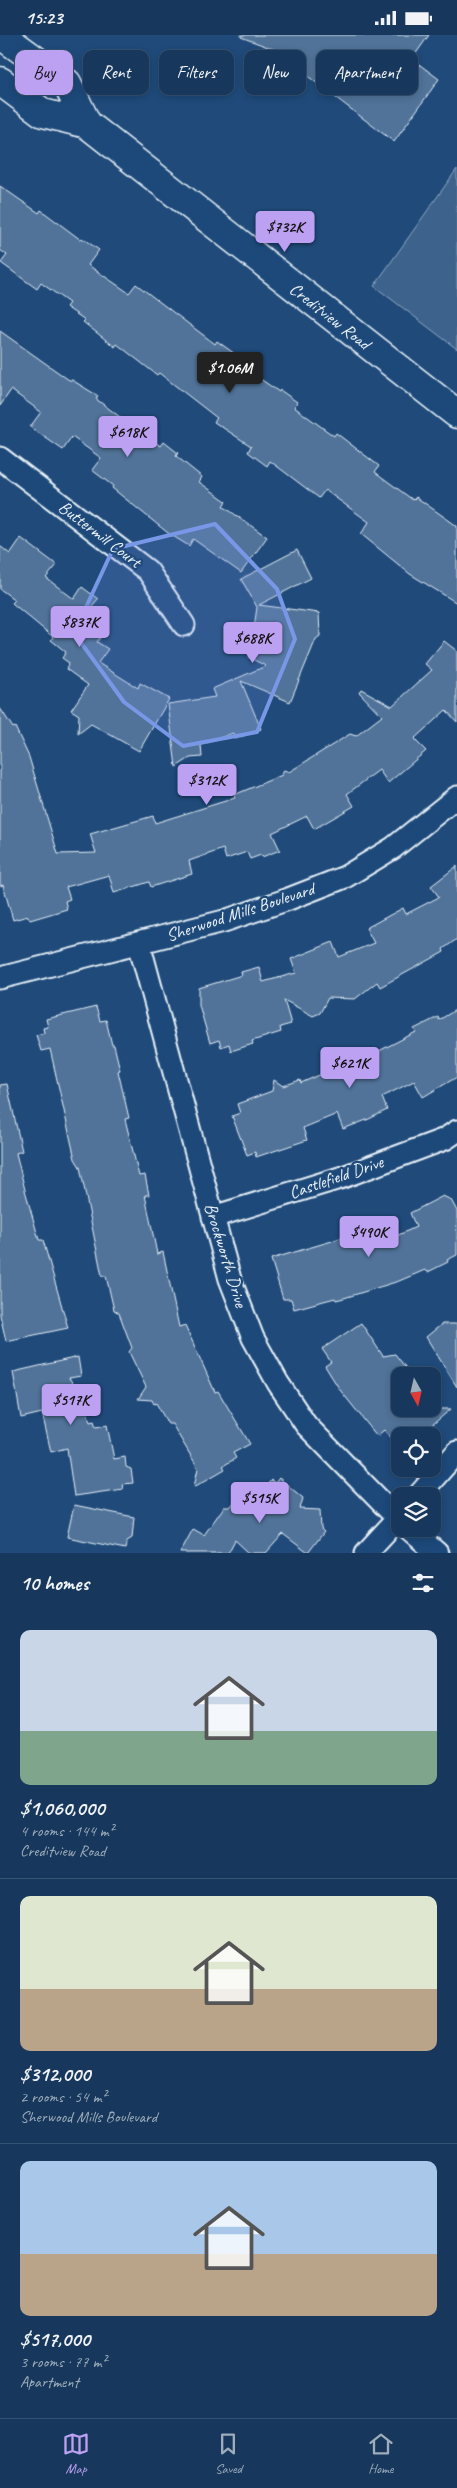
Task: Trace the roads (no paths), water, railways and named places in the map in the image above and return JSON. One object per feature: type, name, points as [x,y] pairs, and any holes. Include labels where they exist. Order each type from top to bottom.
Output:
[{"type":"main road","name":"Creditview Road","points":[[6,41],[67,83],[87,124]]},
{"type":"main road","name":"Creditview Road","points":[[0,81],[44,113],[87,124],[457,414]]},
{"type":"street","name":"Buttermill Court","points":[[0,458],[148,571],[184,625]]},
{"type":"street","name":"Sherwood Mills Boulevard","points":[[0,978],[224,921],[345,877],[393,848],[457,797]]},
{"type":"street","name":"Brockworth Drive","points":[[139,943],[230,1279],[253,1337],[278,1383],[306,1425],[391,1511]]},
{"type":"street","name":"Castlefield Drive","points":[[213,1217],[343,1177],[445,1139],[457,1131]]},
{"type":"street","points":[[426,1487],[457,1452]]},
{"type":"street","points":[[366,1553],[391,1530]]},
{"type":"street","name":"Brockworth Drive","points":[[419,1537],[437,1553]]}]
